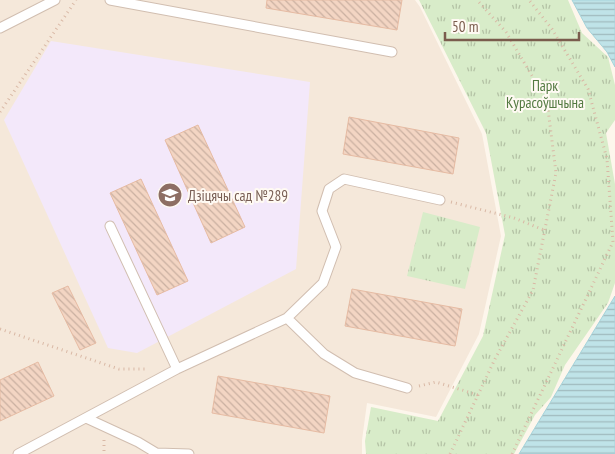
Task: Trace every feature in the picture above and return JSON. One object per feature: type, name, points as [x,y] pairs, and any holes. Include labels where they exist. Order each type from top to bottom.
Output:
[{"type":"lane","points":[[0,28],[55,0]]},
{"type":"lane","points":[[110,0],[392,52]]},
{"type":"lane","points":[[18,454],[176,369],[287,318],[323,283],[336,246],[322,211],[329,189],[344,180],[440,200]]},
{"type":"lane","points":[[110,226],[176,369]]},
{"type":"lane","points":[[287,318],[324,354],[355,373],[407,388]]},
{"type":"lane","points":[[86,418],[157,453],[189,454]]},
{"type":"path","points":[[0,112],[76,0]]},
{"type":"path","points":[[450,454],[478,394],[533,290],[556,173],[547,101],[506,32],[477,0]]},
{"type":"path","points":[[512,454],[613,242],[607,159],[588,89],[552,29],[529,0]]},
{"type":"path","points":[[440,200],[514,218],[544,230]]},
{"type":"path","points":[[0,329],[119,369],[176,369]]},
{"type":"path","points":[[407,388],[436,382],[478,394]]},
{"type":"shaded area","points":[[0,0],[415,0],[482,134],[501,236],[479,334],[436,417],[367,403],[362,454],[0,454]]},
{"type":"shaded area","name":"Дзіцячы сад №289","points":[[51,41],[310,82],[296,269],[137,353],[108,348],[4,120]]},
{"type":"green space","name":"Парк Курасоўшчына","points":[[419,0],[568,0],[582,33],[608,57],[615,85],[615,120],[606,133],[615,184],[615,283],[608,303],[565,365],[551,397],[535,415],[514,454],[366,454],[365,441],[371,407],[438,421],[483,336],[505,235],[486,133]]},
{"type":"green space","points":[[423,212],[480,227],[465,289],[407,276]]},
{"type":"water","points":[[572,0],[615,0],[615,67],[607,52],[587,28]]},
{"type":"water","points":[[615,296],[615,454],[519,454]]},
{"type":"building","points":[[267,0],[402,0],[397,30],[266,8]]},
{"type":"building","points":[[349,117],[459,138],[453,174],[343,154]]},
{"type":"building","points":[[198,125],[245,227],[211,243],[165,140]]},
{"type":"building","points":[[141,179],[188,281],[157,295],[110,193]]},
{"type":"building","points":[[68,286],[96,343],[80,350],[52,293]]},
{"type":"building","points":[[352,289],[462,309],[455,346],[345,326]]},
{"type":"building","points":[[38,362],[54,396],[0,421],[0,380]]},
{"type":"building","points":[[218,376],[330,396],[324,433],[212,413]]},
{"type":"place","name":"Дзіцячы сад №289","points":[[170,195]]}]
